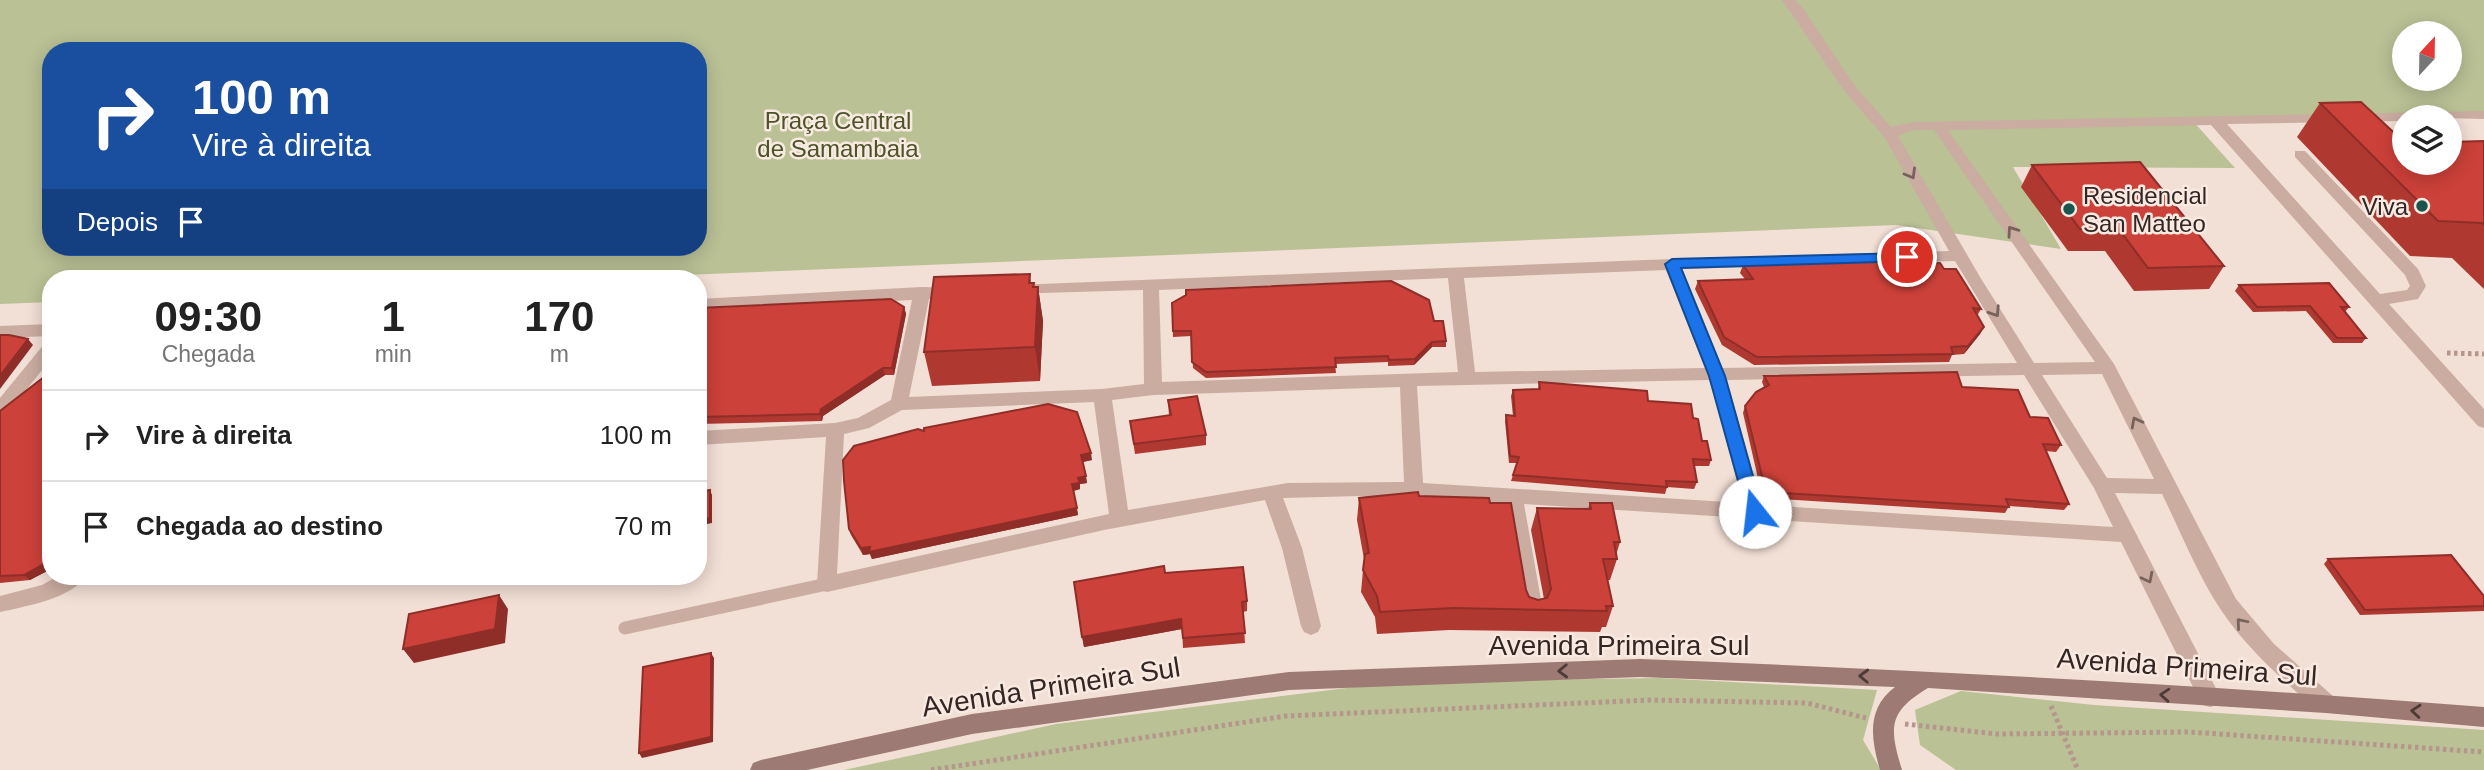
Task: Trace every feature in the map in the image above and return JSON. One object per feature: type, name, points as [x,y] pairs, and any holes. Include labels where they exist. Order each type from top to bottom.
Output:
[{"type":"main road","name":"Avenida Primeira Sul","points":[[761,770],[972,724],[1289,681],[1640,668],[1927,679],[2326,704],[2484,717]]},
{"type":"main road","points":[[1891,770],[1882,741],[1881,722],[1897,694],[1927,679]]},
{"type":"street","points":[[1788,0],[1850,89],[1891,136],[1959,256],[2102,485],[2210,698]]},
{"type":"street","points":[[1891,136],[1896,130],[1938,126],[2484,115]]},
{"type":"street","points":[[2214,119],[2484,421]]},
{"type":"street","points":[[1938,126],[2108,368],[2171,487],[2218,588],[2236,618],[2269,655],[2326,704]]},
{"type":"street","points":[[2300,154],[2412,272],[2418,286],[2412,295],[2375,300]]},
{"type":"street","points":[[1003,290],[1672,264],[1959,256]]},
{"type":"street","points":[[1672,264],[1717,376],[1755,512]]},
{"type":"street","points":[[1455,272],[1467,378]]},
{"type":"street","points":[[1151,285],[1153,389]]},
{"type":"street","points":[[707,305],[976,292]]},
{"type":"street","points":[[899,404],[922,293]]},
{"type":"street","points":[[0,332],[42,330]]},
{"type":"street","points":[[0,410],[42,358]]},
{"type":"street","points":[[707,437],[835,430],[863,423],[899,404],[1102,395],[1153,389],[1467,378],[2108,368]]},
{"type":"street","points":[[1408,381],[1414,490]]},
{"type":"street","points":[[1102,395],[1120,521]]},
{"type":"street","points":[[835,430],[827,584],[1120,521],[1271,492],[1331,489],[1414,490],[2125,535]]},
{"type":"street","points":[[2102,485],[2171,487]]},
{"type":"street","points":[[1271,492],[1292,548],[1311,626]]},
{"type":"street","points":[[1513,496],[1533,611]]},
{"type":"street","points":[[0,604],[47,592],[59,585]]},
{"type":"lane","points":[[625,628],[827,584]]},
{"type":"path","points":[[2422,352],[2484,354]]},
{"type":"path","points":[[2043,686],[2078,770]]},
{"type":"path","points":[[931,770],[1286,716],[1651,700],[1807,703],[1881,722],[1997,734],[2189,732],[2379,747],[2484,752]]},
{"type":"green space","name":"Praça Central de Samambaia","points":[[0,0],[2484,0],[2484,112],[2462,113],[2462,105],[2392,105],[2392,115],[2192,120],[2235,168],[2013,167],[2061,249],[1896,225],[707,274],[707,270],[42,270],[42,302],[0,304]]},
{"type":"green space","points":[[1660,678],[1877,690],[1863,740],[1881,770],[844,770],[1056,724],[1395,682]]},
{"type":"green space","points":[[1961,691],[2094,705],[2484,730],[2484,770],[1956,770],[1920,745],[1915,710]]},
{"type":"building","points":[[2361,102],[2392,131],[2392,175],[2320,103]]},
{"type":"building","points":[[2484,141],[2484,225],[2438,221],[2392,175],[2462,175],[2462,142]]},
{"type":"building","points":[[2140,162],[2224,266],[2148,268],[2118,228],[2080,229],[2032,165]]},
{"type":"building","points":[[1892,260],[1893,265],[1940,263],[1944,269],[1956,269],[1981,309],[1973,308],[1984,327],[1968,346],[1951,347],[1953,354],[1757,357],[1724,337],[1698,281],[1753,279],[1743,265]]},
{"type":"building","points":[[1030,274],[1029,283],[1038,287],[1035,347],[924,352],[934,277]]},
{"type":"building","points":[[1391,281],[1429,300],[1434,321],[1443,321],[1446,341],[1432,342],[1415,359],[1389,360],[1388,356],[1335,358],[1336,367],[1206,372],[1192,362],[1191,331],[1173,331],[1172,303],[1186,295],[1186,290]]},
{"type":"building","points":[[2329,283],[2349,307],[2341,307],[2366,338],[2337,338],[2310,306],[2257,307],[2239,285]]},
{"type":"building","points":[[891,299],[904,307],[892,368],[883,368],[821,409],[820,414],[707,417],[707,308]]},
{"type":"building","points":[[0,335],[28,339],[0,376]]},
{"type":"building","points":[[1957,372],[1962,387],[2018,390],[2030,417],[2048,418],[2061,445],[2043,444],[2069,504],[2006,499],[2009,507],[1783,493],[1763,480],[1745,406],[1756,392],[1769,385],[1764,376]]},
{"type":"building","points":[[42,379],[42,565],[24,575],[0,576],[0,411]]},
{"type":"building","points":[[1539,382],[1647,391],[1648,401],[1691,404],[1693,418],[1698,419],[1702,441],[1707,441],[1711,460],[1693,459],[1697,482],[1666,481],[1667,487],[1513,475],[1519,457],[1510,456],[1506,415],[1515,416],[1513,390],[1540,389]]},
{"type":"building","points":[[1197,396],[1206,435],[1134,444],[1130,421],[1171,415],[1168,400]]},
{"type":"building","points":[[1048,404],[1077,412],[1091,453],[1081,455],[1086,476],[1078,478],[1080,483],[1072,484],[1077,508],[869,552],[870,547],[861,548],[849,529],[844,481],[843,460],[854,446],[918,429],[924,431],[924,428]]},
{"type":"building","points":[[707,490],[710,490],[710,518],[707,518]]},
{"type":"building","points":[[1418,492],[1419,496],[1489,498],[1490,503],[1511,503],[1526,590],[1529,597],[1538,600],[1547,598],[1551,589],[1537,508],[1591,509],[1590,503],[1612,503],[1620,542],[1614,542],[1617,559],[1603,559],[1613,606],[1606,606],[1607,611],[1453,608],[1380,612],[1377,596],[1363,570],[1365,554],[1369,553],[1359,498]]},
{"type":"building","points":[[2451,555],[2484,596],[2484,606],[2365,610],[2328,559]]},
{"type":"building","points":[[1164,566],[1165,573],[1243,567],[1247,601],[1242,602],[1245,633],[1183,638],[1181,619],[1082,637],[1074,582]]},
{"type":"building","points":[[499,595],[495,629],[403,649],[409,614]]},
{"type":"building","points":[[711,653],[711,737],[639,753],[643,667]]},
{"type":"place","name":"Viva","points":[[2422,206]]},
{"type":"place","name":"Residencial San Matteo","points":[[2069,209]]},
{"type":"route","points":[[1755,512],[1717,376],[1672,264],[1907,257]]}]
